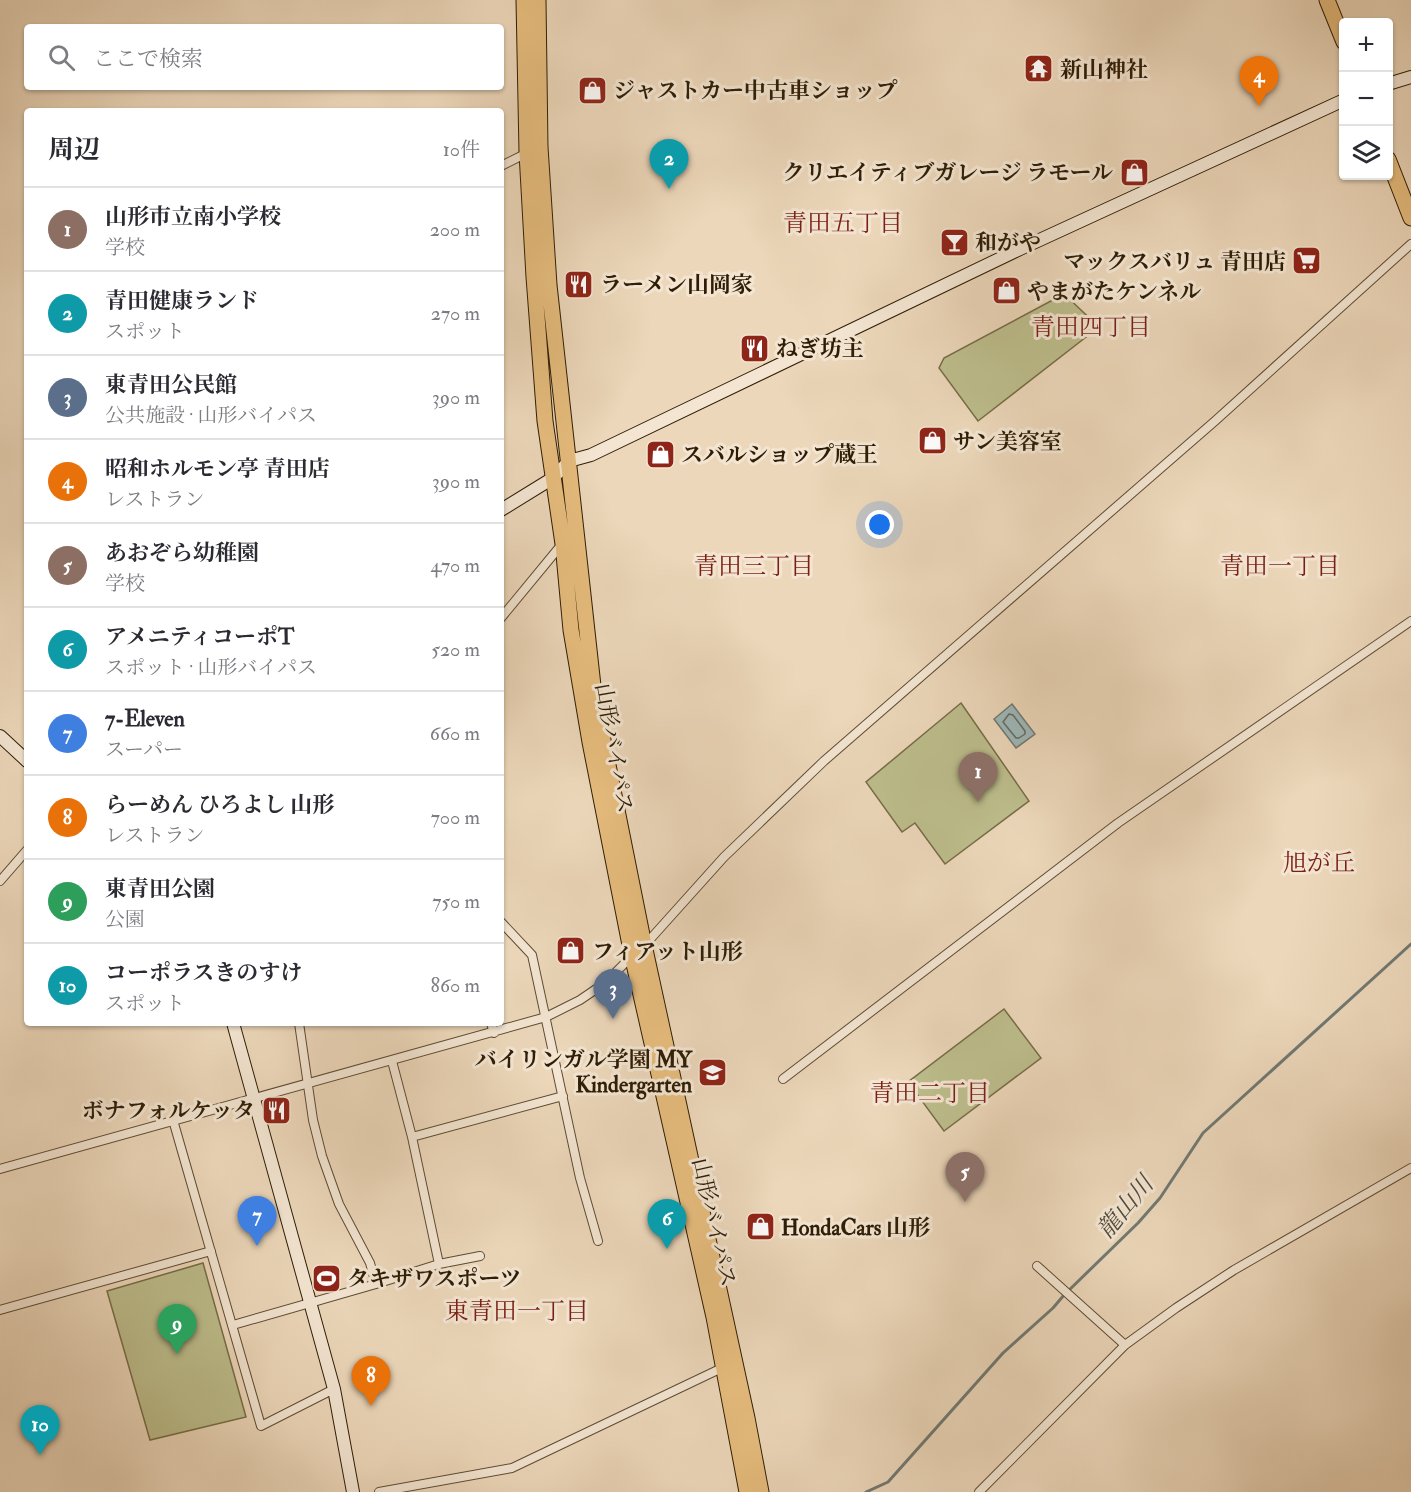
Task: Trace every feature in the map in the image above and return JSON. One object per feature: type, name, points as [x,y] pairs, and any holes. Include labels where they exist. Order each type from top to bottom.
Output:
[{"type":"highway","name":"山形バイパス","points":[[524,0],[528,153],[540,360],[545,421],[563,543],[571,630],[590,742],[745,1406],[761,1492]]},
{"type":"highway","name":"山形バイパス","points":[[538,0],[540,147],[549,285],[594,695],[638,950],[724,1367],[747,1492]]},
{"type":"highway","points":[[1327,0],[1339,30]]},
{"type":"highway","points":[[1393,170],[1411,218]]},
{"type":"street","points":[[1393,83],[1411,77]]},
{"type":"street","points":[[504,508],[553,477],[569,461],[591,455],[1020,249],[1339,102]]},
{"type":"street","points":[[504,165],[528,153]]},
{"type":"street","points":[[0,1169],[494,1033],[546,1017],[580,1000],[605,983],[724,857],[824,761],[1215,421],[1411,244]]},
{"type":"street","points":[[504,614],[563,543]]},
{"type":"street","points":[[783,1079],[1144,804],[1180,782],[1411,621]]},
{"type":"street","points":[[0,736],[24,758]]},
{"type":"street","points":[[0,881],[24,853]]},
{"type":"street","points":[[504,925],[532,955],[580,1178],[598,1241]]},
{"type":"street","points":[[234,1026],[334,1389],[353,1492]]},
{"type":"street","points":[[299,1026],[313,1120],[322,1156],[339,1204],[370,1263],[376,1284]]},
{"type":"street","points":[[492,1026],[494,1033]]},
{"type":"street","points":[[392,1061],[412,1137],[440,1264]]},
{"type":"street","points":[[412,1137],[563,1096]]},
{"type":"street","points":[[173,1120],[261,1426],[334,1389]]},
{"type":"street","points":[[979,1492],[1125,1346],[1176,1308],[1234,1270],[1411,1168]]},
{"type":"street","points":[[0,1310],[211,1251]]},
{"type":"street","points":[[233,1325],[440,1264],[480,1256]]},
{"type":"street","points":[[1037,1266],[1125,1346]]},
{"type":"street","points":[[379,1492],[512,1468],[724,1367]]},
{"type":"green space","points":[[1064,294],[1099,327],[978,421],[939,368],[944,358]]},
{"type":"green space","points":[[961,703],[1029,801],[945,864],[915,823],[902,832],[866,782]]},
{"type":"green space","points":[[1004,1009],[1041,1058],[944,1131],[908,1082]]},
{"type":"green space","points":[[203,1263],[246,1417],[150,1440],[107,1291]]},
{"type":"water","points":[[1012,704],[1035,734],[1016,748],[994,719]]},
{"type":"waterway","name":"龍山川","points":[[866,1492],[888,1482],[1003,1353],[1053,1308],[1138,1223],[1160,1198],[1203,1133],[1411,944]]},
{"type":"place","name":"新山神社","points":[[1039,69]]},
{"type":"place","name":"ジャストカー中古車ショップ","points":[[592,90]]},
{"type":"place","name":"昭和ホルモン亭 青田店","points":[[1259,106]]},
{"type":"place","name":"クリエイティブガレージ ラモール","points":[[1134,172]]},
{"type":"place","name":"青田健康ランド","points":[[669,189]]},
{"type":"place","name":"和がや","points":[[954,242]]},
{"type":"place","name":"マックスバリュ 青田店","points":[[1307,261]]},
{"type":"place","name":"ラーメン山岡家","points":[[579,284]]},
{"type":"place","name":"やまがたケンネル","points":[[1006,291]]},
{"type":"place","name":"ねぎ坊主","points":[[755,348]]},
{"type":"place","name":"サン美容室","points":[[932,441]]},
{"type":"place","name":"スバルショップ蔵王","points":[[660,454]]},
{"type":"place","name":"山形市立南小学校","points":[[978,802]]},
{"type":"place","name":"フィアット山形","points":[[571,951]]},
{"type":"place","name":"東青田公民館","points":[[613,1019]]},
{"type":"place","name":"バイリンガル学園 MY Kindergarten","points":[[713,1072]]},
{"type":"place","name":"ボナフォルケッタ","points":[[276,1110]]},
{"type":"place","name":"あおぞら幼稚園","points":[[965,1202]]},
{"type":"place","name":"HondaCars 山形","points":[[760,1227]]},
{"type":"place","name":"7-Eleven","points":[[257,1246]]},
{"type":"place","name":"アメニティコーポT","points":[[667,1249]]},
{"type":"place","name":"タキザワスポーツ","points":[[326,1278]]},
{"type":"place","name":"東青田公園","points":[[177,1354]]},
{"type":"place","name":"らーめん ひろよし 山形","points":[[371,1406]]},
{"type":"place","name":"コーポラスきのすけ","points":[[40,1455]]},
{"type":"district","name":"青田五丁目","points":[[843,223]]},
{"type":"district","name":"青田四丁目","points":[[1091,327]]},
{"type":"district","name":"青田三丁目","points":[[754,566]]},
{"type":"district","name":"青田一丁目","points":[[1280,566]]},
{"type":"district","name":"旭が丘","points":[[1319,863]]},
{"type":"district","name":"青田二丁目","points":[[930,1093]]},
{"type":"district","name":"東青田一丁目","points":[[517,1311]]}]
